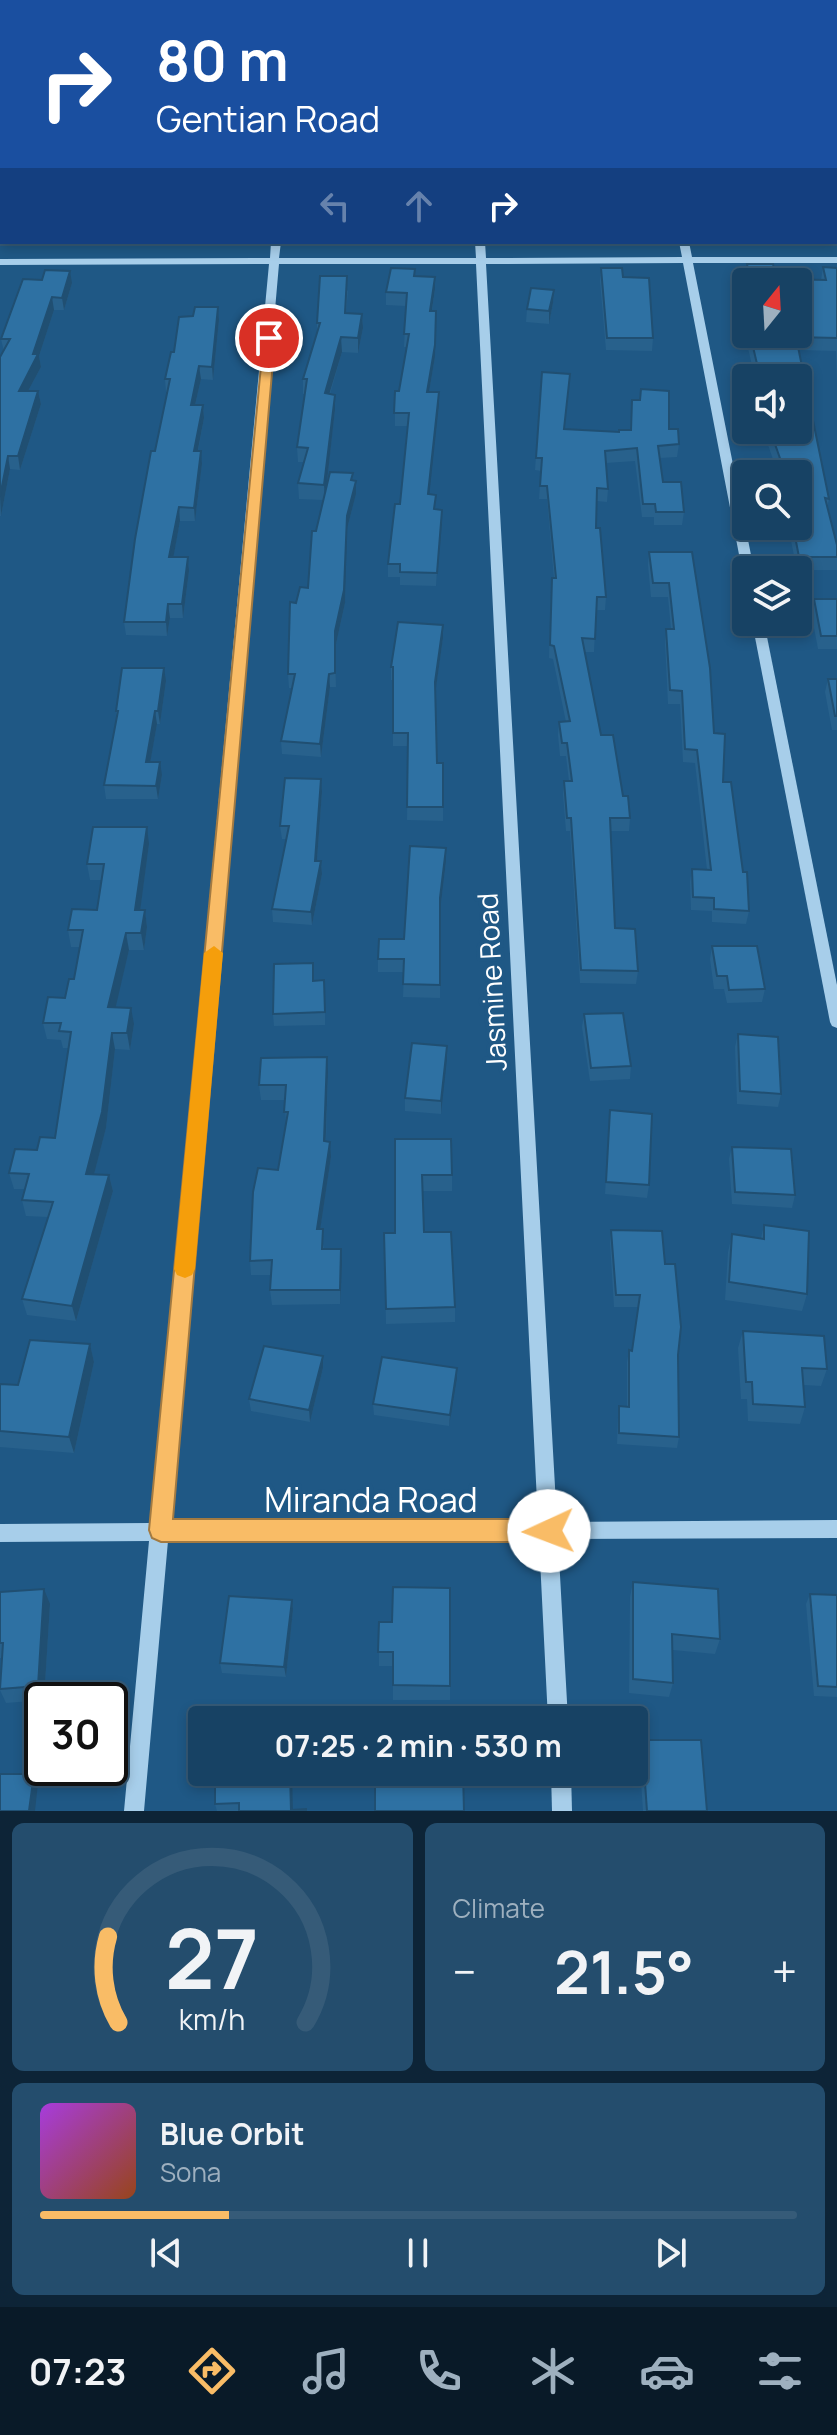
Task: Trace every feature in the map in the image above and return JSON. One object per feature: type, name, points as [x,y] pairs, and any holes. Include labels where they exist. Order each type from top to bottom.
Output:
[{"type":"street","points":[[134,1811],[276,244]]},
{"type":"street","name":"Jasmine Road","points":[[480,244],[557,1706]]},
{"type":"street","points":[[684,244],[745,556]]},
{"type":"street","points":[[0,262],[837,260]]},
{"type":"street","points":[[761,636],[837,1022]]},
{"type":"street","name":"Miranda Road","points":[[0,1533],[837,1529]]},
{"type":"street","points":[[561,1786],[562,1811]]},
{"type":"building","points":[[747,264],[773,264],[774,268],[748,268]]},
{"type":"building","points":[[823,267],[837,268],[837,338],[812,337],[812,280],[826,280]]},
{"type":"building","points":[[391,268],[415,269],[414,276],[435,277],[430,311],[436,311],[435,345],[427,392],[439,392],[428,494],[436,495],[434,509],[442,510],[437,573],[400,572],[400,564],[388,564],[395,504],[400,504],[409,413],[394,413],[395,391],[399,391],[409,334],[404,334],[407,293],[386,292]]},
{"type":"building","points":[[601,268],[622,268],[623,277],[649,278],[653,338],[607,338]]},
{"type":"building","points":[[45,270],[70,271],[62,298],[52,297],[33,354],[38,354],[19,391],[38,391],[18,456],[8,456],[0,496],[0,357],[10,339],[1,339],[23,279],[42,280]]},
{"type":"building","points":[[320,276],[347,276],[345,313],[362,314],[358,338],[341,337],[325,393],[335,395],[324,485],[298,483],[308,448],[297,447],[307,379],[303,379],[320,323],[317,323]]},
{"type":"building","points":[[531,288],[554,290],[549,311],[527,309]]},
{"type":"building","points":[[195,307],[218,307],[212,367],[199,366],[191,405],[203,405],[194,451],[201,451],[194,508],[179,507],[169,557],[188,557],[182,604],[168,604],[166,622],[124,622],[151,451],[155,451],[170,379],[165,379],[171,352],[174,352],[179,317],[193,316]]},
{"type":"building","points":[[753,348],[798,348],[802,364],[757,364]]},
{"type":"building","points":[[542,372],[570,374],[564,429],[631,430],[632,400],[640,400],[641,389],[669,391],[669,429],[678,429],[679,444],[658,446],[663,482],[681,482],[684,512],[656,512],[655,504],[643,504],[637,448],[605,451],[608,489],[597,488],[596,528],[600,528],[606,597],[597,597],[595,639],[582,638],[601,735],[613,735],[623,796],[628,796],[630,818],[610,818],[615,928],[635,929],[638,971],[581,970],[571,818],[567,818],[564,781],[572,781],[567,743],[562,743],[559,722],[570,721],[554,646],[550,645],[552,578],[556,578],[547,486],[540,486],[542,458],[536,458]]},
{"type":"building","points":[[812,416],[837,557],[799,556],[796,540],[812,540],[812,460],[781,460],[775,444],[812,444]]},
{"type":"building","points":[[330,472],[353,473],[351,480],[356,481],[347,516],[344,590],[335,631],[335,673],[329,674],[320,744],[281,741],[295,674],[288,674],[290,602],[296,603],[300,587],[308,588],[312,531],[316,531]]},
{"type":"building","points":[[649,552],[692,552],[710,668],[714,733],[725,734],[723,782],[731,782],[743,872],[747,872],[749,911],[714,909],[714,898],[693,897],[692,869],[711,870],[697,750],[685,749],[682,691],[670,690],[666,629],[674,629],[669,583],[653,583]]},
{"type":"building","points":[[814,599],[837,599],[837,636],[821,636]]},
{"type":"building","points":[[398,622],[443,625],[435,682],[437,763],[443,763],[443,807],[407,807],[408,733],[393,733],[391,667]]},
{"type":"building","points":[[122,668],[164,668],[146,762],[160,762],[156,786],[104,785],[118,711]]},
{"type":"building","points":[[828,679],[837,679],[837,716],[835,716]]},
{"type":"building","points":[[285,778],[321,779],[315,861],[321,861],[311,912],[272,909],[289,826],[280,826]]},
{"type":"building","points":[[93,827],[147,827],[135,910],[145,910],[141,933],[126,933],[108,1007],[131,1008],[127,1033],[112,1033],[102,1112],[86,1174],[109,1175],[72,1306],[22,1299],[53,1202],[22,1200],[29,1174],[9,1173],[15,1149],[37,1150],[40,1137],[55,1138],[71,1032],[59,1031],[61,1023],[43,1023],[48,997],[65,998],[69,979],[74,979],[83,930],[68,930],[72,909],[97,910],[104,864],[87,864]]},
{"type":"building","points":[[410,846],[446,848],[440,898],[440,985],[403,984],[404,959],[378,959],[379,939],[404,939]]},
{"type":"building","points":[[712,946],[757,946],[765,989],[729,990],[727,976],[717,976]]},
{"type":"building","points":[[313,963],[313,981],[324,980],[325,1012],[273,1014],[274,964]]},
{"type":"building","points":[[623,1013],[631,1066],[591,1068],[584,1014]]},
{"type":"building","points":[[738,1034],[778,1037],[781,1094],[740,1091]]},
{"type":"building","points":[[412,1043],[447,1046],[441,1101],[405,1098]]},
{"type":"building","points":[[327,1057],[324,1141],[330,1142],[317,1229],[323,1229],[322,1249],[341,1249],[340,1290],[270,1290],[272,1260],[250,1261],[253,1192],[258,1168],[278,1170],[288,1112],[284,1112],[286,1085],[259,1085],[261,1058]]},
{"type":"building","points":[[610,1110],[652,1114],[649,1185],[606,1182]]},
{"type":"building","points":[[395,1139],[451,1139],[452,1175],[422,1175],[424,1232],[451,1232],[455,1307],[386,1309],[384,1233],[395,1233]]},
{"type":"building","points":[[732,1147],[791,1149],[795,1195],[735,1192]]},
{"type":"building","points":[[764,1225],[809,1231],[807,1294],[729,1282],[732,1234],[764,1239]]},
{"type":"building","points":[[611,1230],[662,1231],[665,1264],[675,1264],[681,1327],[678,1355],[679,1437],[619,1433],[619,1406],[629,1407],[629,1350],[632,1351],[640,1295],[616,1295]]},
{"type":"building","points":[[743,1331],[824,1336],[827,1369],[802,1368],[805,1407],[753,1404],[752,1382],[746,1382]]},
{"type":"building","points":[[30,1340],[90,1344],[69,1437],[0,1431],[0,1384],[18,1385]]},
{"type":"building","points":[[264,1346],[323,1356],[309,1410],[249,1399]]},
{"type":"building","points":[[382,1357],[457,1368],[450,1415],[373,1404]]},
{"type":"building","points":[[633,1582],[718,1589],[720,1639],[672,1634],[673,1683],[633,1679]]},
{"type":"building","points":[[393,1587],[450,1588],[450,1686],[393,1685],[393,1652],[378,1652],[379,1622],[392,1622]]},
{"type":"building","points":[[44,1589],[38,1682],[24,1682],[24,1687],[0,1689],[3,1643],[0,1643],[0,1592]]},
{"type":"building","points":[[810,1594],[837,1595],[837,1687],[818,1686]]},
{"type":"building","points":[[229,1596],[292,1600],[284,1667],[220,1663]]},
{"type":"building","points":[[648,1740],[701,1740],[707,1811],[647,1811]]},
{"type":"building","points":[[0,1774],[24,1774],[24,1786],[32,1786],[29,1811],[0,1811]]},
{"type":"building","points":[[215,1786],[290,1786],[291,1810],[306,1811],[239,1811],[239,1803],[215,1804]]},
{"type":"building","points":[[375,1786],[463,1786],[464,1811],[375,1811]]},
{"type":"slow traffic","points":[[185,1269],[214,953]]},
{"type":"route","points":[[269,338],[161,1530],[549,1531]]}]
